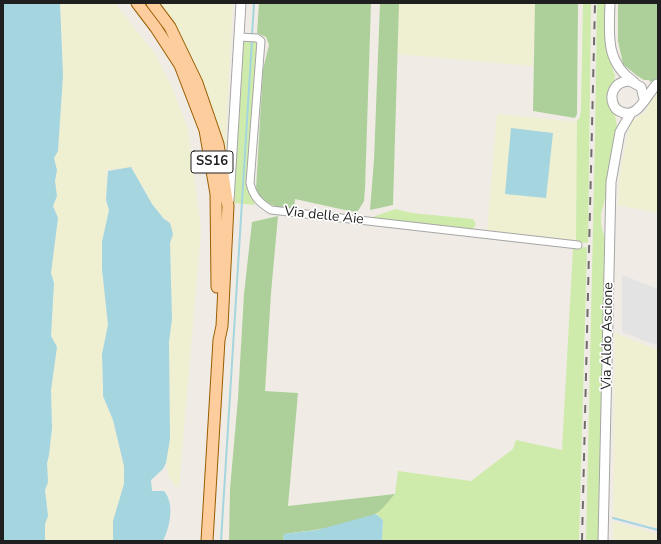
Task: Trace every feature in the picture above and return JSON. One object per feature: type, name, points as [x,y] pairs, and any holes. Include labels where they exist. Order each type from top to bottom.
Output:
[{"type":"main road","name":"SS16","points":[[137,3],[156,28],[180,65],[205,130],[216,194],[219,340],[207,541]]},
{"type":"main road","name":"SS16","points":[[152,3],[170,28],[200,90],[218,144],[228,206],[222,326],[219,340]]},
{"type":"street","points":[[228,206],[231,187],[243,37],[241,3]]},
{"type":"street","points":[[610,3],[610,46],[616,65],[617,85],[612,96],[620,132]]},
{"type":"street","name":"Via delle Aie","points":[[243,37],[257,38],[261,41],[250,183],[252,192],[259,202],[271,210],[578,245]]},
{"type":"street","points":[[616,65],[622,73],[636,83],[643,91],[644,99]]},
{"type":"street","points":[[617,85],[626,81],[646,86],[657,83]]},
{"type":"street","points":[[620,132],[623,124],[631,113],[641,107],[644,99],[657,83]]},
{"type":"street","points":[[616,109],[621,112],[631,113]]},
{"type":"street","name":"Via Aldo Ascione","points":[[603,541],[611,182],[620,132]]},
{"type":"green space","points":[[60,3],[115,3],[155,54],[171,85],[188,129],[201,230],[179,488],[175,486],[169,477],[166,463],[170,439],[169,342],[172,319],[170,243],[173,234],[167,220],[164,219],[152,204],[143,186],[137,180],[133,168],[107,169],[106,200],[109,210],[102,242],[102,269],[108,325],[102,354],[103,396],[113,420],[124,467],[124,484],[113,521],[113,541],[45,541],[44,538],[45,524],[48,516],[45,490],[48,482],[47,463],[52,428],[51,390],[57,347],[51,336],[54,283],[51,273],[58,218],[53,206],[57,196],[55,181],[57,170],[54,158],[58,151],[63,75]]},
{"type":"green space","points":[[158,3],[233,3],[226,130],[227,165],[217,123],[204,84],[178,33]]},
{"type":"green space","points":[[259,3],[371,3],[365,189],[364,201],[358,211],[354,212],[295,199],[294,209],[271,205],[262,199],[256,189],[263,69],[269,45],[266,37],[257,33]]},
{"type":"green space","points":[[380,3],[399,3],[393,205],[370,210],[374,160]]},
{"type":"green space","points":[[399,3],[535,3],[533,66],[397,54]]},
{"type":"green space","points":[[535,3],[578,3],[577,114],[575,118],[533,111]]},
{"type":"green space","points":[[583,3],[591,3],[588,243],[576,242],[577,121],[580,117],[581,110]]},
{"type":"green space","points":[[597,3],[606,3],[606,49],[615,76],[611,105],[617,126],[607,192],[601,214],[601,223],[605,241],[599,541],[586,541],[595,139]]},
{"type":"green space","points":[[618,3],[658,3],[658,79],[650,82],[649,80],[644,80],[623,64],[618,41]]},
{"type":"green space","points":[[247,40],[257,42],[258,46],[250,192],[255,202],[254,205],[234,203],[243,43]]},
{"type":"green space","points":[[658,87],[658,213],[618,205],[620,172],[630,122],[645,112]]},
{"type":"green space","points":[[497,114],[577,122],[576,242],[487,232]]},
{"type":"green space","points":[[395,209],[412,213],[473,219],[476,224],[473,229],[468,230],[370,218]]},
{"type":"green space","points":[[278,216],[271,293],[265,391],[298,393],[288,506],[395,494],[378,512],[356,522],[284,534],[283,541],[229,541],[230,489],[238,398],[244,294],[252,222]]},
{"type":"green space","points":[[587,247],[579,541],[382,541],[383,520],[376,514],[395,494],[398,471],[471,481],[513,449],[516,440],[562,450],[573,248]]},
{"type":"green space","points":[[615,333],[658,350],[658,528],[613,516]]},
{"type":"green space","points":[[613,522],[658,534],[658,541],[613,541]]},
{"type":"shaded area","points":[[622,275],[658,289],[658,346],[622,332]]},
{"type":"water","points":[[3,3],[60,3],[63,75],[58,151],[54,158],[57,170],[55,181],[57,196],[53,206],[58,218],[51,273],[54,283],[51,336],[57,347],[51,390],[52,428],[47,463],[48,482],[45,490],[48,516],[45,524],[45,541],[3,541]]},
{"type":"water","points":[[511,128],[553,133],[546,198],[505,194]]},
{"type":"water","points":[[131,167],[152,204],[164,219],[170,223],[173,234],[170,243],[172,319],[169,342],[170,439],[166,463],[163,469],[151,480],[152,491],[164,491],[169,502],[170,516],[168,529],[163,541],[113,541],[113,521],[124,484],[124,466],[113,420],[103,396],[102,354],[108,325],[102,269],[102,242],[109,210],[106,200],[108,171]]},
{"type":"water","points":[[376,514],[383,520],[382,541],[283,541],[284,534],[317,530]]},
{"type":"waterway","points":[[252,36],[254,3]]},
{"type":"waterway","points":[[221,541],[252,40]]},
{"type":"waterway","points":[[613,518],[658,530]]},
{"type":"railway","points":[[582,541],[595,3]]}]
